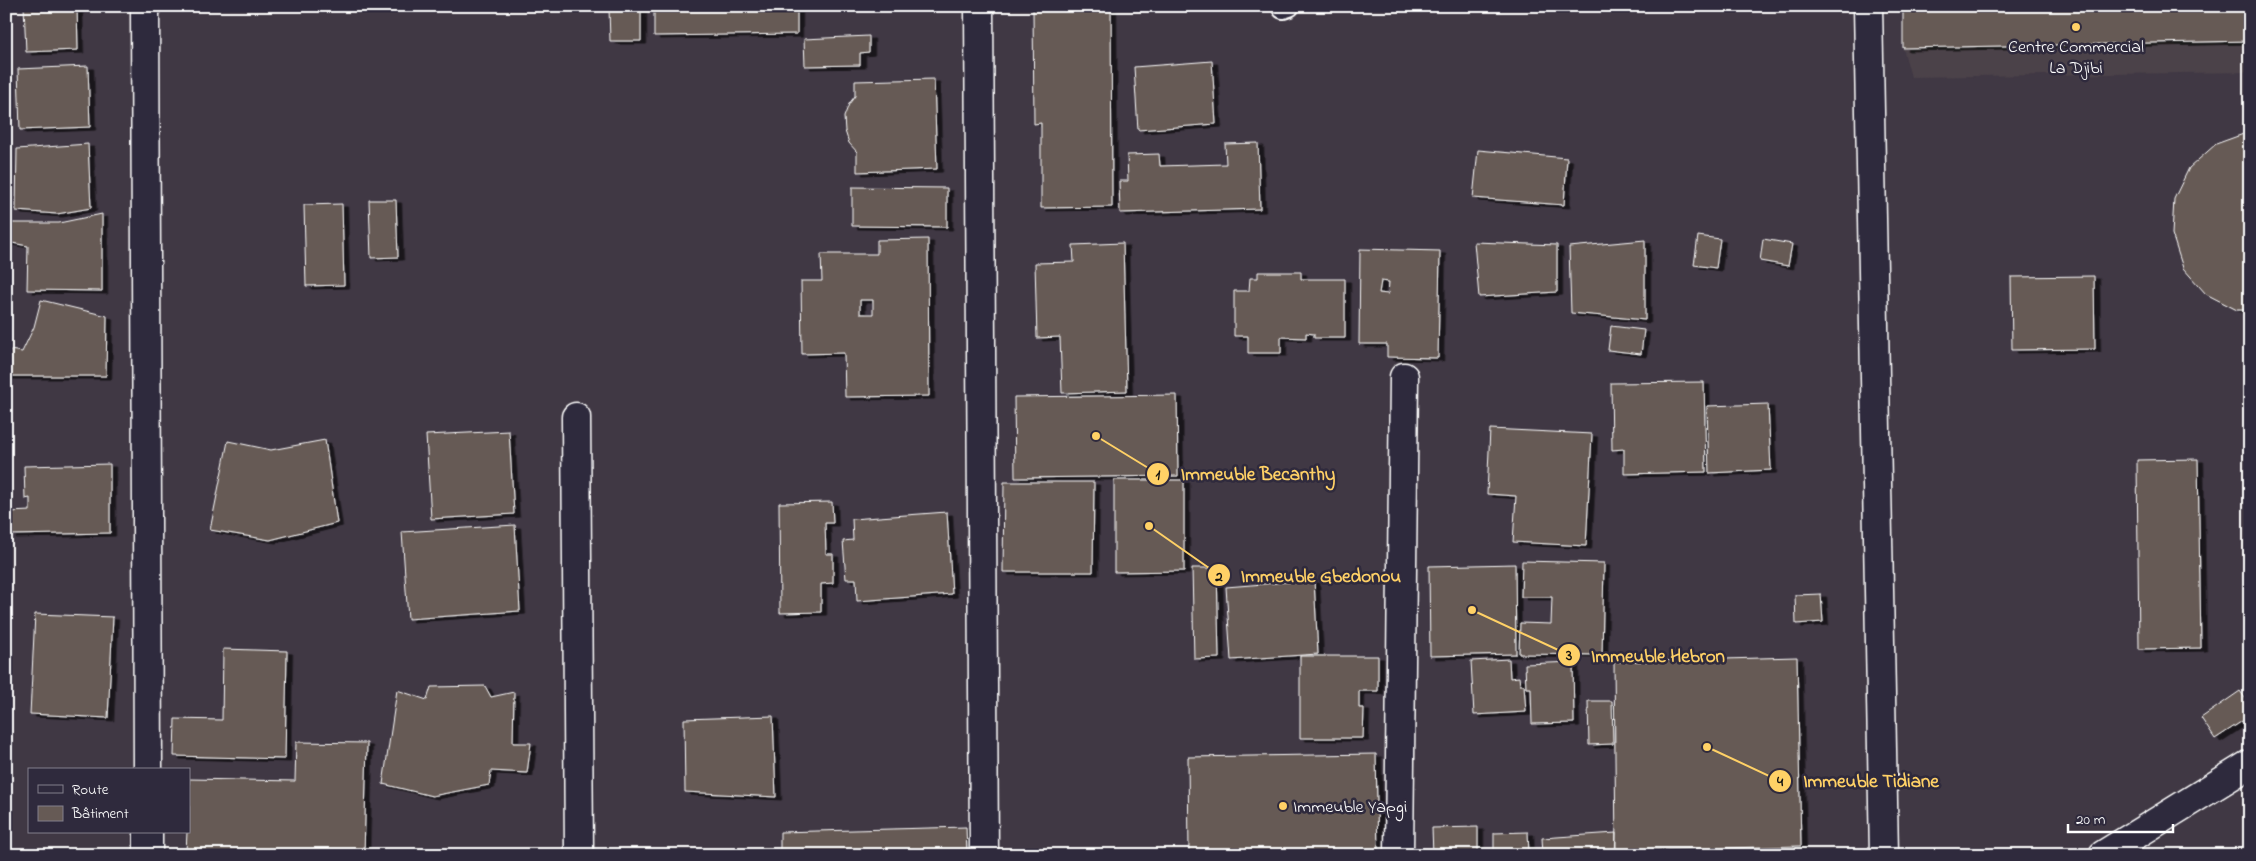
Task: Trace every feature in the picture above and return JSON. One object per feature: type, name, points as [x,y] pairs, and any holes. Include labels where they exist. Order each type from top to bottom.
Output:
[{"type":"street","points":[[145,6],[148,768]]},
{"type":"street","points":[[979,6],[984,855]]},
{"type":"street","points":[[1868,6],[1884,855]]},
{"type":"street","points":[[1399,855],[1404,377]]},
{"type":"street","points":[[576,417],[578,855]]},
{"type":"street","points":[[2103,855],[2250,764]]},
{"type":"street","points":[[148,834],[148,855]]},
{"type":"shaded area","name":"Centre Commercial La Djibi","points":[[1903,6],[2250,6],[2250,72],[1911,77],[1903,48]]},
{"type":"building","points":[[24,6],[77,6],[78,50],[26,52]]},
{"type":"building","points":[[654,6],[797,6],[797,34],[654,36]]},
{"type":"building","points":[[1903,6],[2250,6],[2250,41],[1903,48]]},
{"type":"building","points":[[641,7],[641,41],[610,41],[609,8]]},
{"type":"building","points":[[1111,8],[1112,207],[1041,208],[1041,123],[1034,124],[1033,9]]},
{"type":"building","points":[[869,36],[869,52],[860,53],[860,65],[805,66],[804,39]]},
{"type":"building","points":[[1212,61],[1216,124],[1138,130],[1134,67]]},
{"type":"building","points":[[88,66],[90,127],[20,130],[18,69]]},
{"type":"building","points":[[934,79],[937,169],[857,172],[857,152],[849,143],[845,131],[844,117],[849,104],[855,96],[855,81]]},
{"type":"building","points":[[2250,132],[2250,310],[2237,310],[2206,294],[2183,268],[2172,234],[2174,199],[2189,168],[2216,144]]},
{"type":"building","points":[[1258,143],[1260,209],[1120,213],[1119,181],[1128,181],[1127,155],[1159,154],[1160,166],[1226,164],[1225,144]]},
{"type":"building","points":[[88,144],[91,208],[57,214],[16,211],[17,149]]},
{"type":"building","points":[[1478,150],[1567,158],[1564,205],[1473,198]]},
{"type":"building","points":[[852,187],[947,188],[947,227],[852,226]]},
{"type":"building","points":[[369,200],[396,200],[398,257],[371,258]]},
{"type":"building","points":[[342,204],[344,285],[306,286],[304,205]]},
{"type":"building","points":[[102,214],[102,291],[27,290],[28,246],[7,242],[8,223],[59,223]]},
{"type":"building","points":[[1698,236],[1720,239],[1716,268],[1694,265]]},
{"type":"building","points":[[928,239],[929,396],[845,397],[844,353],[802,354],[801,281],[822,281],[821,254],[877,254],[877,240]],"holes":[[[860,300],[873,300],[873,314],[860,314]]]},
{"type":"building","points":[[1763,239],[1792,244],[1788,266],[1760,261]]},
{"type":"building","points":[[1645,240],[1645,320],[1571,313],[1569,247]]},
{"type":"building","points":[[1474,242],[1557,245],[1557,292],[1479,297]]},
{"type":"building","points":[[1123,243],[1127,391],[1062,393],[1060,337],[1037,338],[1035,263],[1074,262],[1073,245]]},
{"type":"building","points":[[1360,249],[1440,251],[1438,358],[1387,357],[1387,344],[1359,344]],"holes":[[[1381,281],[1389,282],[1388,294],[1379,293]]]},
{"type":"building","points":[[1258,272],[1301,272],[1301,279],[1345,279],[1345,338],[1314,338],[1314,334],[1306,333],[1306,338],[1281,337],[1281,353],[1248,353],[1248,336],[1234,336],[1234,291],[1249,291],[1250,278],[1258,278]]},
{"type":"building","points":[[2094,276],[2095,349],[2012,350],[2011,277]]},
{"type":"building","points":[[41,300],[107,316],[106,376],[7,376],[10,350],[22,352],[34,327]]},
{"type":"building","points":[[1611,326],[1644,330],[1641,354],[1608,350]]},
{"type":"building","points":[[1704,382],[1706,472],[1624,474],[1624,449],[1612,450],[1611,383]]},
{"type":"building","points":[[1177,395],[1178,476],[1015,478],[1014,397]]},
{"type":"building","points":[[1768,404],[1771,470],[1709,473],[1707,406]]},
{"type":"building","points":[[1490,429],[1592,434],[1586,546],[1513,542],[1516,496],[1487,494]]},
{"type":"building","points":[[509,431],[514,514],[431,519],[426,435]]},
{"type":"building","points":[[325,440],[337,523],[270,540],[210,530],[228,441],[271,450]]},
{"type":"building","points":[[2198,459],[2201,648],[2139,649],[2137,460]]},
{"type":"building","points":[[110,464],[110,533],[11,535],[10,512],[30,511],[30,498],[25,499],[24,466]]},
{"type":"building","points":[[1114,480],[1184,480],[1184,571],[1114,572]]},
{"type":"building","points":[[1004,482],[1094,482],[1093,572],[1003,572]]},
{"type":"building","points":[[832,502],[833,523],[825,523],[826,554],[833,554],[833,583],[821,584],[821,612],[780,613],[779,503]]},
{"type":"building","points":[[947,512],[952,594],[857,601],[856,579],[846,579],[843,541],[853,540],[852,519]]},
{"type":"building","points":[[515,525],[520,611],[408,619],[402,532]]},
{"type":"building","points":[[1522,561],[1604,563],[1602,655],[1519,654],[1520,623],[1551,624],[1552,597],[1521,597]]},
{"type":"building","points":[[1515,564],[1516,654],[1430,656],[1429,566]]},
{"type":"building","points":[[1192,568],[1217,568],[1219,658],[1194,659]]},
{"type":"building","points":[[1314,580],[1318,654],[1231,660],[1226,587]]},
{"type":"building","points":[[1821,594],[1823,622],[1796,624],[1795,595]]},
{"type":"building","points":[[35,614],[113,617],[108,718],[30,714]]},
{"type":"building","points":[[223,649],[287,651],[285,759],[174,756],[175,719],[222,720]]},
{"type":"building","points":[[1300,656],[1378,656],[1378,691],[1359,691],[1359,708],[1364,708],[1363,738],[1300,738]]},
{"type":"building","points":[[1797,657],[1801,846],[1616,851],[1614,662]]},
{"type":"building","points":[[1509,659],[1510,678],[1519,677],[1520,685],[1524,685],[1526,712],[1474,715],[1471,661]]},
{"type":"building","points":[[1573,662],[1574,723],[1532,724],[1531,688],[1526,688],[1525,664]]},
{"type":"building","points":[[485,686],[491,697],[514,692],[513,743],[531,743],[527,773],[491,771],[489,785],[432,796],[383,784],[397,690],[427,700],[431,687]]},
{"type":"building","points":[[2240,691],[2250,705],[2250,716],[2215,739],[2201,718]]},
{"type":"building","points":[[1588,701],[1612,701],[1613,744],[1589,745]]},
{"type":"building","points":[[773,716],[776,797],[685,792],[684,719]]},
{"type":"building","points":[[296,742],[367,743],[364,855],[186,852],[187,834],[190,834],[190,779],[295,781]]},
{"type":"building","name":"Immeuble Yapgi","points":[[1376,754],[1378,855],[1189,855],[1188,757]]},
{"type":"building","points":[[966,827],[967,855],[780,855],[780,832]]},
{"type":"building","points":[[1478,827],[1478,855],[1433,855],[1432,828]]},
{"type":"building","points":[[1528,832],[1529,855],[1494,855],[1494,833]]},
{"type":"building","points":[[1616,833],[1615,855],[1543,855],[1542,838]]},
{"type":"place","name":"Centre Commercial La Djibi","points":[[2076,27]]},
{"type":"place","name":"Immeuble Becanthy","points":[[1096,436]]},
{"type":"place","name":"Immeuble Gbedonou","points":[[1149,526]]},
{"type":"place","name":"Immeuble Hebron","points":[[1472,610]]},
{"type":"place","name":"Immeuble Tidiane","points":[[1707,747]]},
{"type":"place","name":"Immeuble Yapgi","points":[[1283,806]]}]
